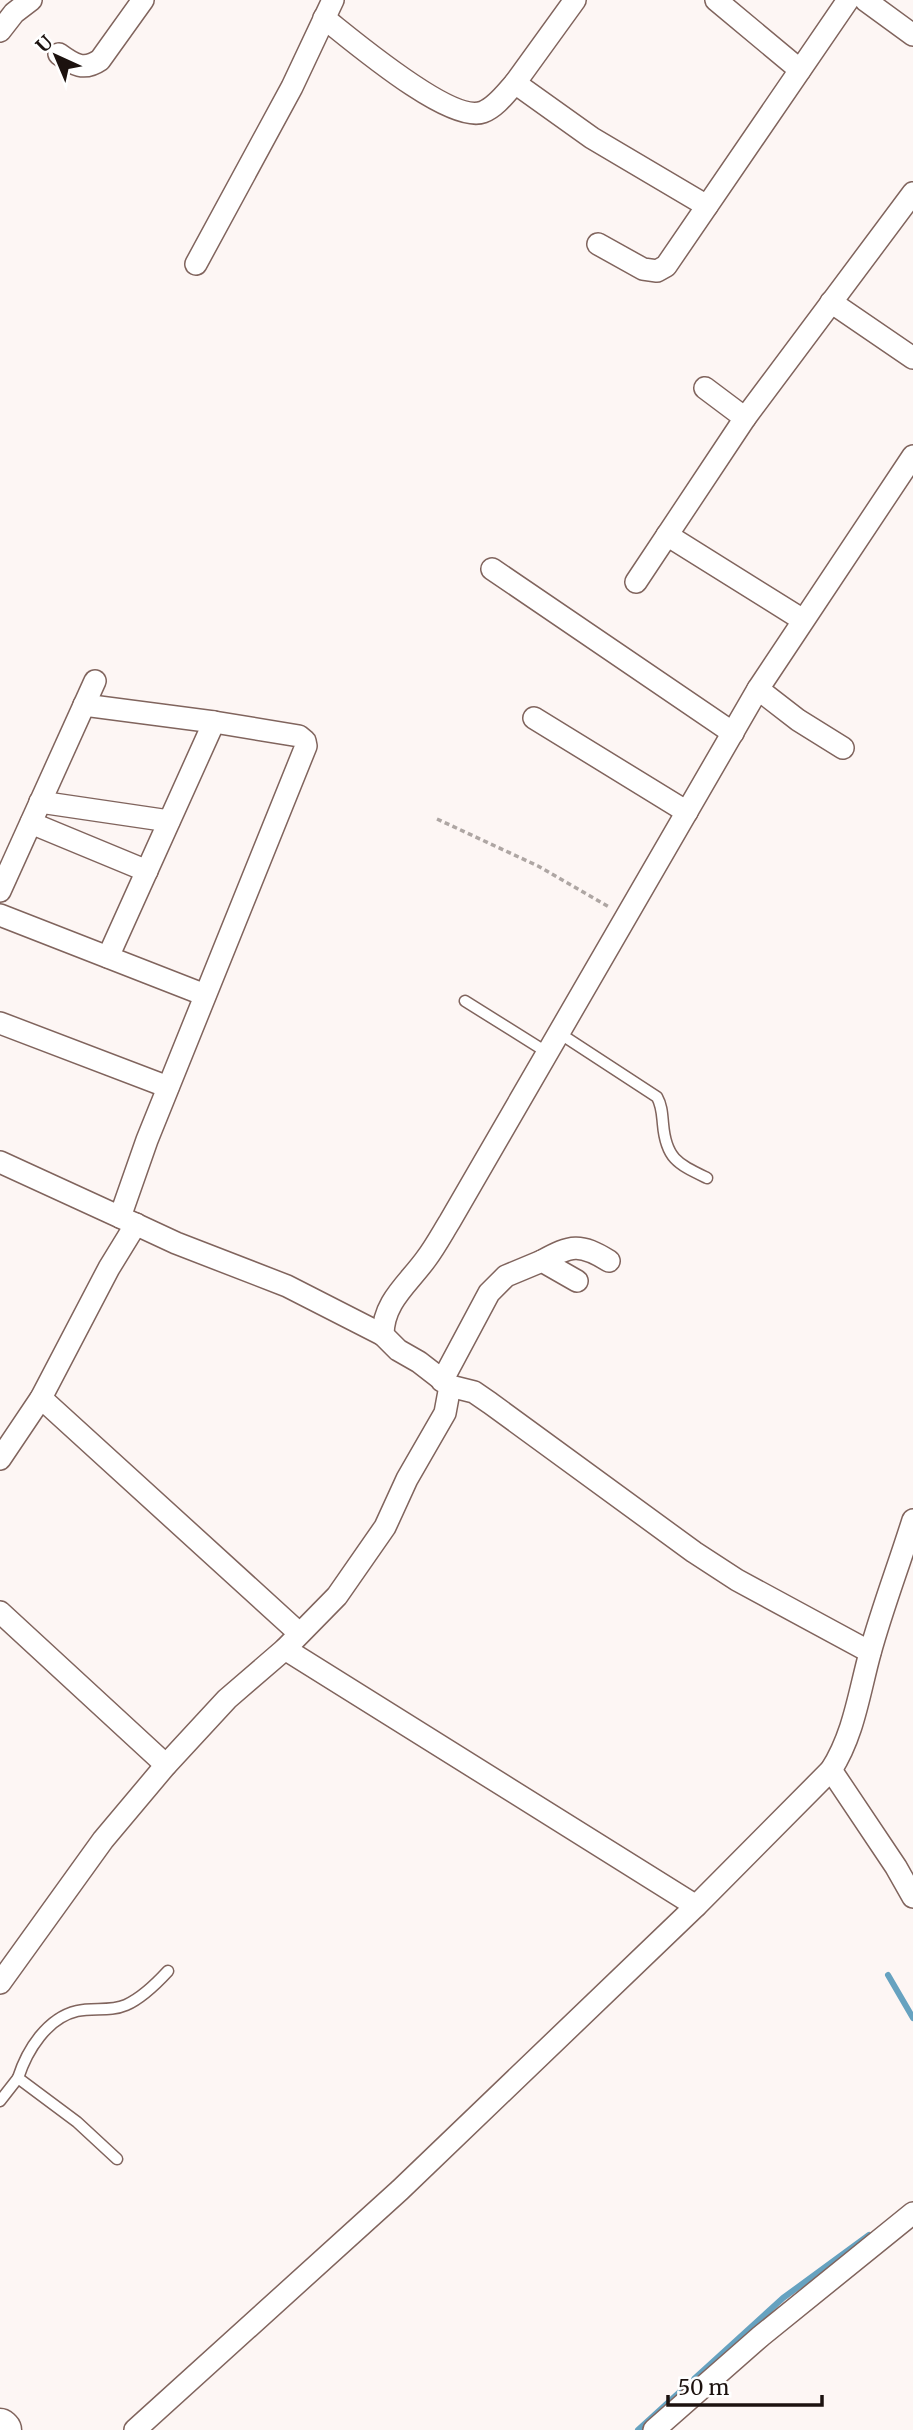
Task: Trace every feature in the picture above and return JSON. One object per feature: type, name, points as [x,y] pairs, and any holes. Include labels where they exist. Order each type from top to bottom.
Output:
[{"type":"street","points":[[0,31],[14,13],[31,0]]},
{"type":"street","points":[[60,54],[84,66],[90,67],[100,61],[143,0]]},
{"type":"street","points":[[196,264],[292,87],[328,9],[408,83],[469,114],[484,112],[498,102],[515,83],[575,0]]},
{"type":"street","points":[[716,0],[800,70]]},
{"type":"street","points":[[598,244],[643,268],[657,271],[666,266],[848,0]]},
{"type":"street","points":[[865,0],[913,35]]},
{"type":"street","points":[[515,83],[592,138],[707,206]]},
{"type":"street","points":[[636,582],[745,418],[913,193]]},
{"type":"street","points":[[831,302],[913,358]]},
{"type":"street","points":[[705,388],[745,418]]},
{"type":"street","points":[[383,1335],[385,1314],[390,1304],[426,1259],[450,1221],[758,689],[913,456]]},
{"type":"street","points":[[667,535],[803,620]]},
{"type":"street","points":[[492,569],[733,733]]},
{"type":"street","points":[[0,891],[95,681]]},
{"type":"street","points":[[758,689],[798,720],[843,748]]},
{"type":"street","points":[[0,1459],[41,1398],[109,1268],[128,1220],[127,1192],[306,746],[299,736],[84,705]]},
{"type":"street","points":[[534,718],[687,812]]},
{"type":"street","points":[[108,957],[214,722]]},
{"type":"street","points":[[40,802],[169,821]]},
{"type":"street","points":[[31,823],[146,871]]},
{"type":"street","points":[[0,915],[205,995]]},
{"type":"street","points":[[0,1023],[169,1087]]},
{"type":"street","points":[[0,1162],[176,1242],[287,1286],[383,1335],[398,1350],[446,1383],[474,1392],[490,1403],[694,1552],[737,1580],[870,1652]]},
{"type":"street","points":[[0,1983],[103,1840],[166,1765],[227,1699],[337,1596],[385,1527],[407,1479],[439,1426],[445,1413],[446,1383],[489,1293],[506,1276],[568,1249],[591,1250],[609,1261]]},
{"type":"street","points":[[542,1261],[577,1281]]},
{"type":"street","points":[[41,1398],[292,1641],[695,1906]]},
{"type":"street","points":[[135,2430],[400,2190],[695,1906],[831,1770],[854,1721],[870,1652],[913,1521]]},
{"type":"street","points":[[0,1612],[166,1765]]},
{"type":"street","points":[[831,1770],[911,1889]]},
{"type":"street","points":[[654,2430],[761,2336],[913,2213]]},
{"type":"lane","points":[[465,1000],[548,1053]]},
{"type":"lane","points":[[559,1033],[657,1097],[662,1106],[667,1149],[678,1164],[707,1178]]},
{"type":"lane","points":[[0,2101],[18,2078],[28,2052],[44,2031],[65,2015],[80,2010],[101,2011],[125,2006],[155,1985],[169,1971]]},
{"type":"lane","points":[[18,2078],[78,2122],[117,2159]]},
{"type":"path","points":[[437,819],[538,866],[626,917]]},
{"type":"waterway","points":[[888,1975],[913,2018]]},
{"type":"waterway","points":[[638,2430],[783,2298],[869,2235]]}]
